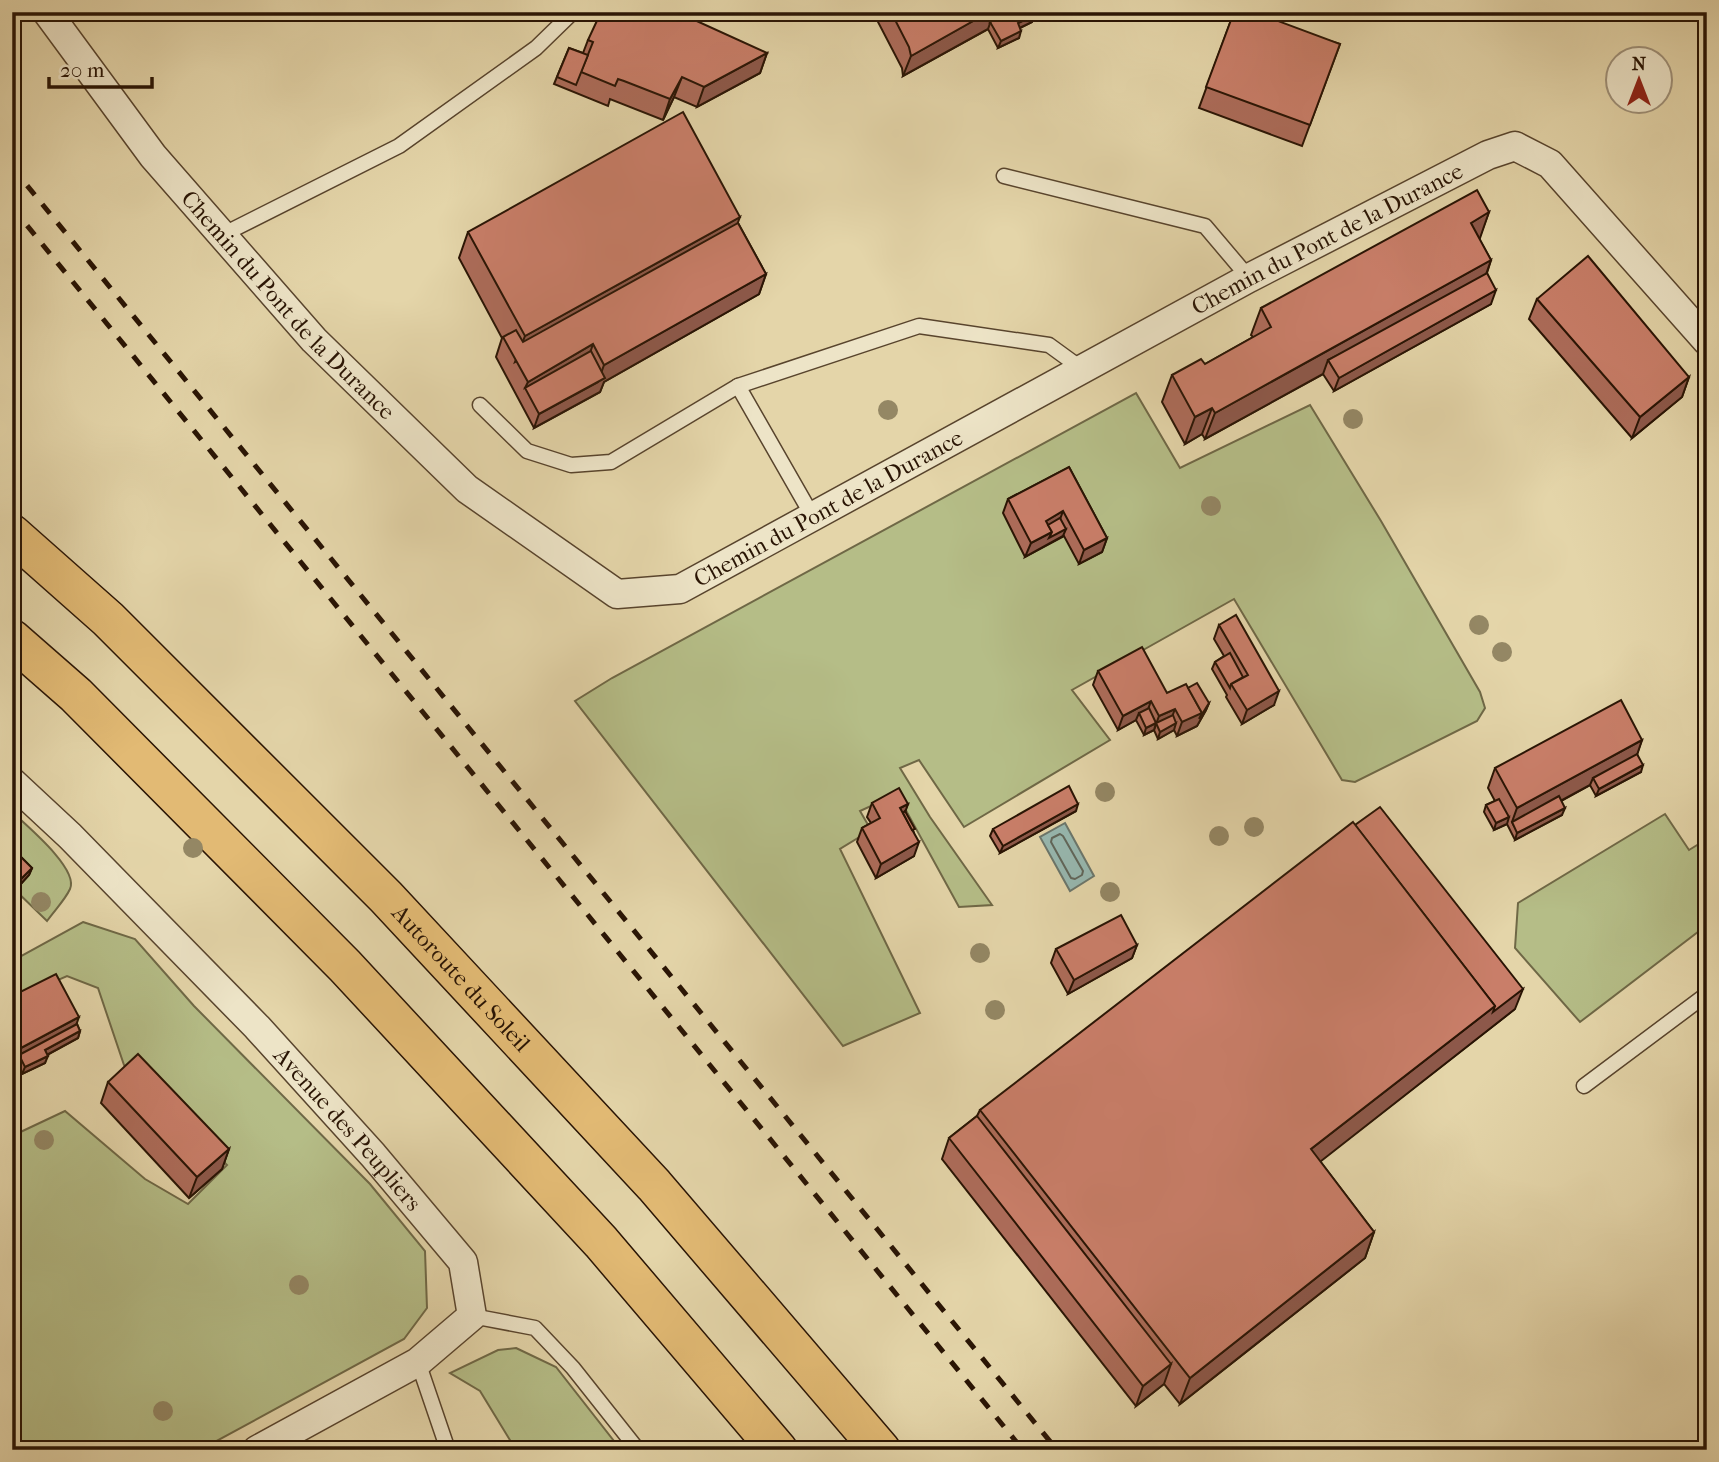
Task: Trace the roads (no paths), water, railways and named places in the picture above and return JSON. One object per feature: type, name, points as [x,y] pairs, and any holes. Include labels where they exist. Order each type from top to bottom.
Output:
[{"type":"highway","name":"Autoroute du Soleil","points":[[12,534],[108,619],[386,897],[654,1185],[881,1450]]},
{"type":"highway","points":[[12,639],[76,695],[355,977],[601,1242],[778,1450]]},
{"type":"street","name":"Chemin du Pont de la Durance","points":[[47,12],[153,156],[314,340],[467,489],[617,594],[680,589],[1249,278],[1488,155],[1514,146],[1550,164],[1707,341]]},
{"type":"street","name":"Avenue des Peupliers","points":[[12,782],[70,835],[248,1017],[373,1154],[463,1262],[472,1316]]},
{"type":"street","points":[[257,1450],[418,1362],[472,1316]]},
{"type":"lane","points":[[222,235],[399,146],[536,48],[573,12]]},
{"type":"lane","points":[[1004,176],[1205,226],[1249,278]]},
{"type":"lane","points":[[480,405],[527,451],[571,465],[611,462],[738,386],[919,326],[1049,345],[1082,369]]},
{"type":"lane","points":[[738,386],[813,517]]},
{"type":"lane","points":[[1584,1086],[1707,994]]},
{"type":"lane","points":[[472,1316],[535,1328],[573,1368],[638,1450]]},
{"type":"lane","points":[[418,1362],[448,1450]]},
{"type":"water","points":[[1065,823],[1094,876],[1070,891],[1040,837]]},
{"type":"railway","points":[[12,167],[1057,1450]]},
{"type":"railway","points":[[12,207],[1023,1450]]}]
